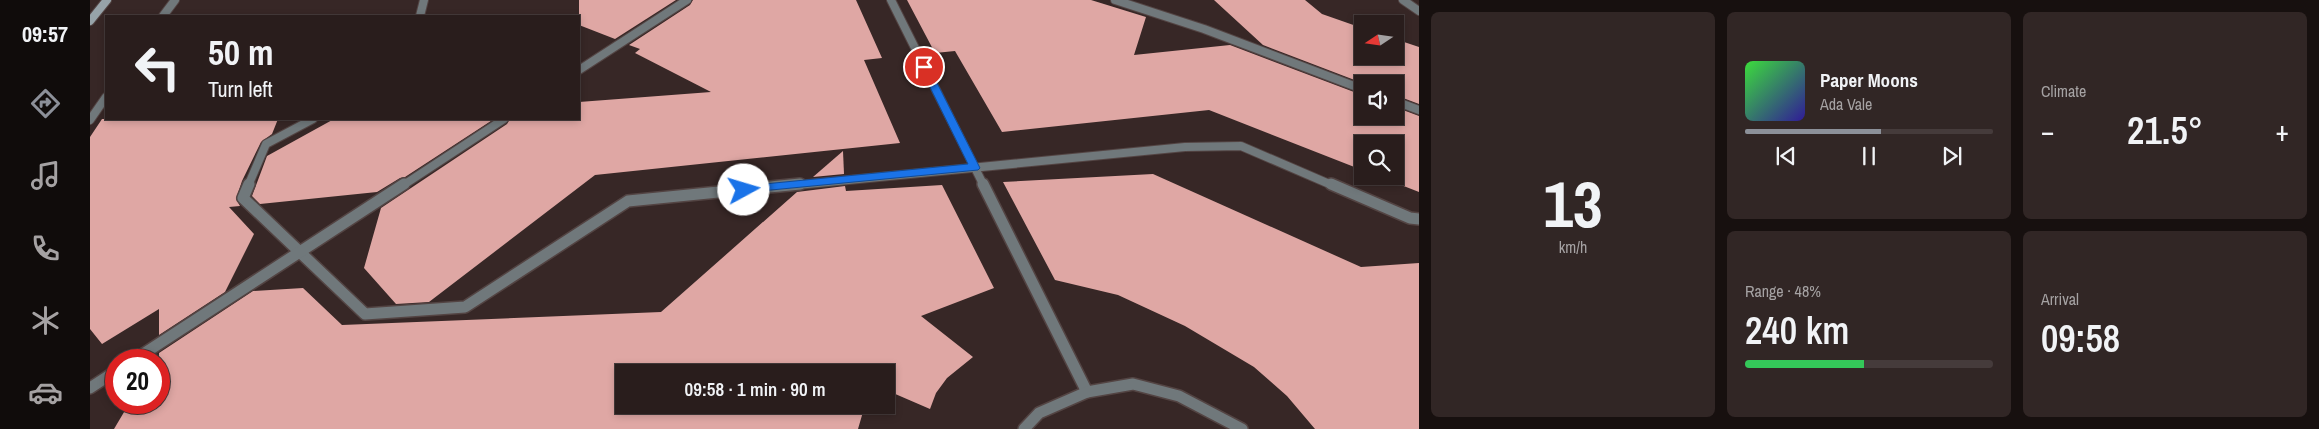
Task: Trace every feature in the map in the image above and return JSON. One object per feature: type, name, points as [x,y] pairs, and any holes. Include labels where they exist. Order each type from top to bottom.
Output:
[{"type":"street","points":[[90,21],[107,0]]},
{"type":"lane","points":[[164,15],[175,0]]},
{"type":"lane","points":[[420,15],[424,0]]},
{"type":"lane","points":[[580,69],[687,0]]},
{"type":"lane","points":[[891,0],[1087,392]]},
{"type":"lane","points":[[1115,0],[1204,29],[1354,86]]},
{"type":"lane","points":[[1404,0],[1419,10]]},
{"type":"lane","points":[[90,120],[105,98]]},
{"type":"lane","points":[[1404,104],[1419,110]]},
{"type":"lane","points":[[311,120],[266,144],[243,198],[365,314],[465,307],[628,201],[1185,147],[1241,146],[1410,218],[1419,220]]},
{"type":"lane","points":[[151,349],[502,120]]},
{"type":"lane","points":[[90,388],[105,378]]},
{"type":"lane","points":[[1024,429],[1039,413],[1087,392],[1133,384],[1180,396],[1242,429]]},
{"type":"building","points":[[579,0],[676,0],[615,39],[580,25]]},
{"type":"building","points":[[693,0],[856,0],[882,58],[864,60],[900,143],[595,175],[429,302],[396,304],[364,268],[381,208],[507,124],[509,120],[580,120],[580,102],[711,92],[635,53],[640,49],[629,45],[690,5]]},
{"type":"building","points":[[907,0],[1091,0],[1146,17],[1134,55],[1230,45],[1354,92],[1354,125],[1404,125],[1404,110],[1419,116],[1419,192],[1401,185],[1404,185],[1404,135],[1354,135],[1354,167],[1209,110],[1002,132],[955,51],[935,53]]},
{"type":"building","points":[[1214,0],[1305,0],[1322,14],[1354,25],[1354,65],[1404,65],[1404,42],[1419,47],[1419,104],[1404,98],[1404,75],[1354,75],[1354,80],[1263,45]]},
{"type":"building","points":[[102,119],[278,120],[272,134],[261,142],[242,181],[236,199],[240,206],[229,207],[254,234],[225,292],[159,335],[159,309],[102,344],[90,329],[90,137]]},
{"type":"building","points":[[332,120],[492,120],[405,177],[377,192],[260,204],[252,196],[267,156]]},
{"type":"building","points":[[843,151],[844,174],[813,177]]},
{"type":"building","points":[[1153,174],[1361,267],[1419,263],[1419,429],[1315,429],[1287,396],[1254,367],[1185,326],[1118,295],[1055,280],[1003,182]]},
{"type":"building","points":[[942,185],[994,288],[921,316],[973,357],[947,378],[936,393],[930,409],[895,394],[895,364],[615,364],[615,414],[862,414],[858,429],[114,429],[123,414],[170,414],[170,349],[165,349],[253,291],[303,288],[342,325],[661,312],[797,192],[845,186],[846,191]]},
{"type":"route","points":[[744,190],[975,168],[924,67]]}]
